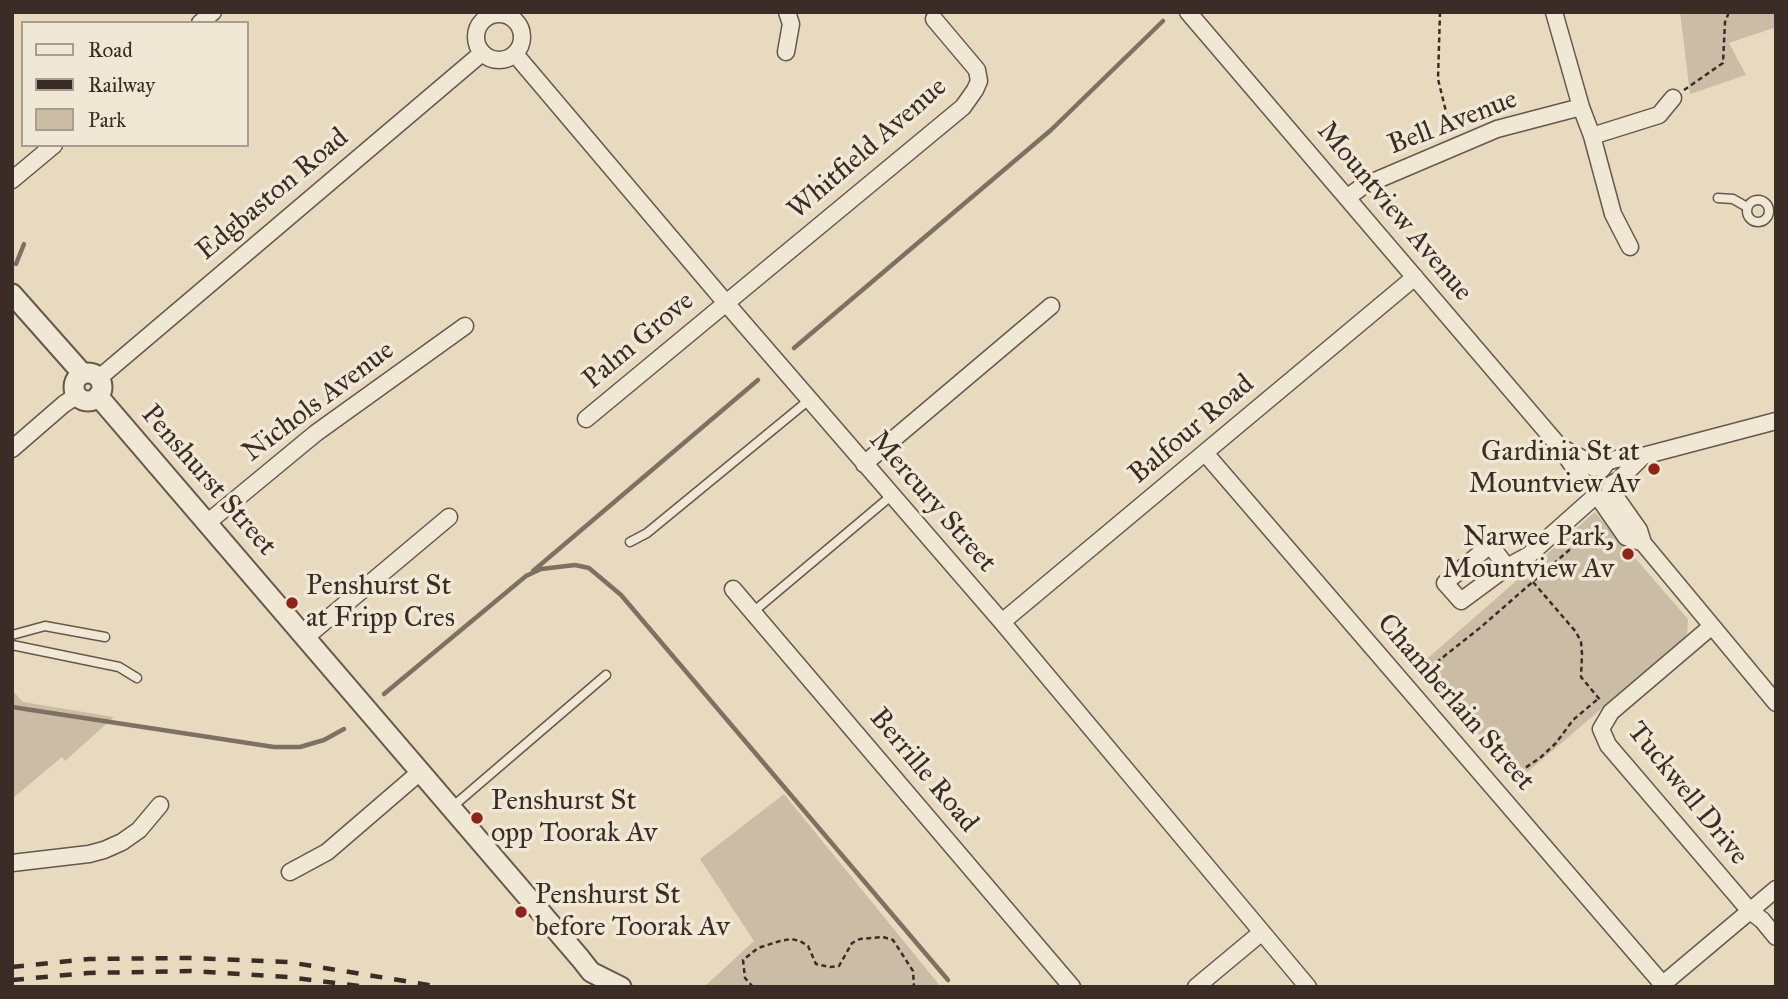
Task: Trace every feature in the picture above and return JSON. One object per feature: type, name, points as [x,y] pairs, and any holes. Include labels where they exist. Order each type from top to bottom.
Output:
[{"type":"street","points":[[786,52],[791,24],[787,12]]},
{"type":"street","name":"Mountview Avenue","points":[[1188,12],[1559,446],[1587,461],[1593,472]]},
{"type":"street","points":[[1554,12],[1613,214],[1630,247]]},
{"type":"street","points":[[505,15],[523,18],[521,42],[515,54],[502,60],[482,53],[476,40],[481,16],[505,15]]},
{"type":"street","name":"Whitfield Avenue","points":[[726,303],[963,107],[979,80],[977,71],[934,19]]},
{"type":"street","name":"Edgbaston Road","points":[[93,382],[482,53]]},
{"type":"street","name":"Mercury Street","points":[[515,54],[891,496],[1002,622],[1308,987]]},
{"type":"street","points":[[1592,135],[1659,115],[1673,98]]},
{"type":"street","name":"Bell Avenue","points":[[1348,197],[1363,186],[1497,129],[1581,107]]},
{"type":"street","points":[[12,180],[52,147]]},
{"type":"street","name":"Balfour Road","points":[[1002,622],[1415,277]]},
{"type":"street","name":"Penshurst Street","points":[[12,294],[93,382],[207,523],[591,971],[614,984]]},
{"type":"street","name":"Palm Grove","points":[[586,419],[726,303]]},
{"type":"street","points":[[864,464],[1051,306]]},
{"type":"street","name":"Nichols Avenue","points":[[207,523],[316,433],[465,326]]},
{"type":"street","points":[[12,449],[76,396],[74,383],[93,382]]},
{"type":"street","points":[[1776,421],[1643,456],[1608,462],[1593,472],[1583,491],[1600,495],[1626,537],[1643,544],[1776,703]]},
{"type":"street","name":"Chamberlain Street","points":[[1205,453],[1664,985]]},
{"type":"street","points":[[1507,567],[1529,555],[1619,480],[1643,456]]},
{"type":"street","points":[[1593,472],[1609,475],[1600,495]]},
{"type":"street","points":[[306,637],[449,517]]},
{"type":"street","name":"Berrille Road","points":[[733,589],[1072,987]]},
{"type":"street","name":"Tuckwell Drive","points":[[1712,626],[1611,712],[1601,729],[1608,745],[1750,911]]},
{"type":"street","points":[[290,872],[327,852],[420,772]]},
{"type":"street","points":[[12,863],[104,850],[139,830],[160,805]]},
{"type":"street","points":[[1664,985],[1776,889]]},
{"type":"street","points":[[1750,911],[1762,920],[1776,937]]},
{"type":"street","points":[[1196,987],[1262,932]]},
{"type":"lane","points":[[1718,198],[1733,199],[1747,207]]},
{"type":"lane","points":[[1758,200],[1772,206],[1766,218],[1759,222],[1749,218],[1747,207],[1751,202],[1758,200]]},
{"type":"lane","points":[[630,542],[648,533],[809,400]]},
{"type":"lane","points":[[753,612],[891,496]]},
{"type":"lane","points":[[12,635],[45,626],[105,638]]},
{"type":"lane","points":[[12,645],[119,667],[137,678]]},
{"type":"lane","points":[[451,807],[606,675]]},
{"type":"path","points":[[1440,12],[1438,79],[1454,146]]},
{"type":"path","points":[[1673,98],[1723,63],[1725,22],[1729,12]]},
{"type":"path","points":[[1423,673],[1601,523],[1600,495]]},
{"type":"path","points":[[1533,582],[1576,632],[1581,642],[1581,677],[1611,712]]},
{"type":"path","points":[[1512,777],[1541,757],[1556,743],[1573,720],[1599,698]]},
{"type":"path","points":[[753,987],[745,978],[743,960],[758,948],[791,939],[800,941],[808,946],[816,964],[830,967],[839,966],[852,943],[859,939],[883,937],[892,940],[913,971],[914,987]]},
{"type":"green space","points":[[1680,12],[1775,12],[1776,27],[1729,43],[1746,75],[1690,94]]},
{"type":"green space","points":[[1595,512],[1688,619],[1687,636],[1518,780],[1420,665]]},
{"type":"green space","points":[[12,690],[23,702],[114,717],[65,761],[62,757],[12,799]]},
{"type":"green space","points":[[784,794],[941,987],[704,987],[754,941],[700,859]]},
{"type":"waterway","points":[[794,348],[1051,130],[1163,21]]},
{"type":"waterway","points":[[16,264],[24,244]]},
{"type":"waterway","points":[[533,571],[758,380]]},
{"type":"waterway","points":[[526,576],[541,569],[575,565],[589,568],[621,595],[948,980]]},
{"type":"waterway","points":[[384,694],[526,576]]},
{"type":"waterway","points":[[12,707],[274,747],[300,747],[324,740],[344,729]]},
{"type":"railway","points":[[12,967],[89,959],[191,958],[288,962],[441,987]]},
{"type":"railway","points":[[12,980],[88,973],[190,971],[288,977],[366,987]]},
{"type":"place","name":"Gardinia St at Mountview Av","points":[[1654,469]]},
{"type":"place","name":"Narwee Park, Mountview Av","points":[[1628,554]]},
{"type":"place","name":"Penshurst St at Fripp Cres","points":[[292,603]]},
{"type":"place","name":"Penshurst St opp Toorak Av","points":[[477,818]]},
{"type":"place","name":"Penshurst St before Toorak Av","points":[[521,912]]}]
